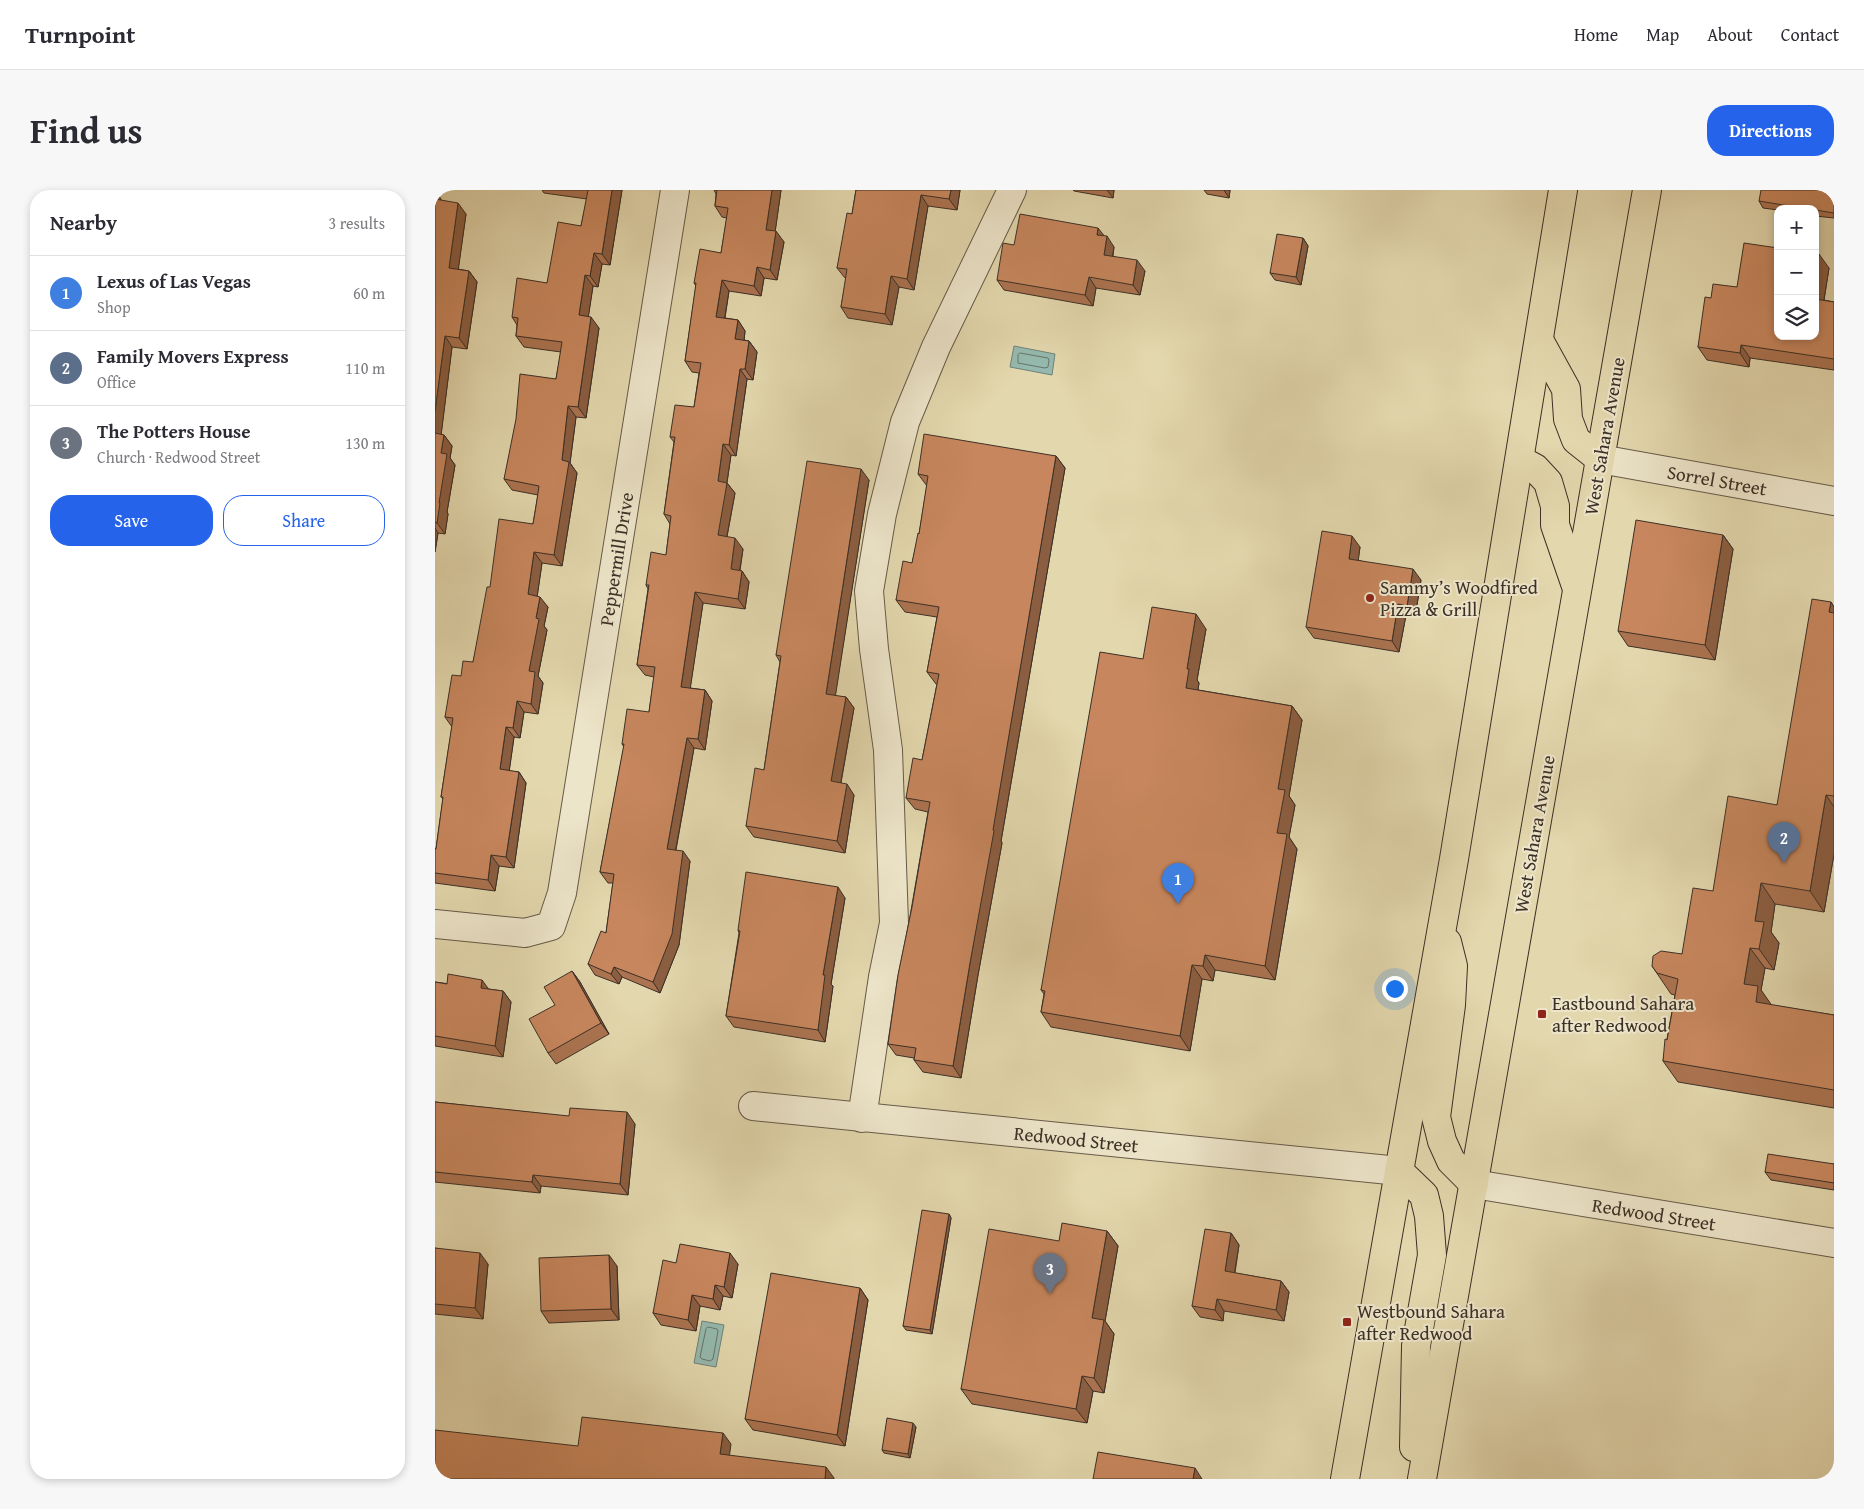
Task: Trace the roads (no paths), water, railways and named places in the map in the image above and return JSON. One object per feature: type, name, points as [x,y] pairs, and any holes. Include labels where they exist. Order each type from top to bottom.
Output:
[{"type":"main road","points":[[1345,1479],[1443,922],[1563,190]]},
{"type":"main road","name":"West Sahara Avenue","points":[[1422,1479],[1647,190]]},
{"type":"main road","points":[[1539,340],[1566,389],[1569,419],[1576,440],[1600,459]]},
{"type":"main road","points":[[1520,460],[1535,468],[1548,482],[1555,506],[1555,525],[1577,590]]},
{"type":"main road","points":[[1443,922],[1453,966],[1451,1005],[1436,1117],[1441,1141],[1451,1161],[1474,1184]]},
{"type":"main road","points":[[1399,1171],[1424,1196],[1429,1216],[1432,1255],[1416,1346],[1414,1479]]},
{"type":"street","name":"Peppermill Drive","points":[[435,924],[525,933],[551,926],[562,893],[675,190]]},
{"type":"street","points":[[861,1118],[883,977],[894,923],[888,750],[874,649],[869,591],[882,514],[905,422],[936,347],[1012,190]]},
{"type":"street","name":"Sorrel Street","points":[[1600,459],[1834,501]]},
{"type":"street","name":"Redwood Street","points":[[753,1106],[1399,1171]]},
{"type":"street","name":"Redwood Street","points":[[1474,1184],[1834,1243]]},
{"type":"water","points":[[1014,346],[1055,354],[1052,375],[1010,367]]},
{"type":"water","points":[[702,1321],[724,1325],[716,1367],[694,1363]]},
{"type":"place","name":"Sammy’s Woodfired Pizza & Grill","points":[[1370,598]]},
{"type":"place","name":"Family Movers Express","points":[[1784,863]]},
{"type":"place","name":"Lexus of Las Vegas","points":[[1178,904]]},
{"type":"place","name":"Eastbound Sahara after Redwood","points":[[1542,1014]]},
{"type":"place","name":"The Potters House","points":[[1050,1294]]},
{"type":"place","name":"Westbound Sahara after Redwood","points":[[1347,1322]]}]
